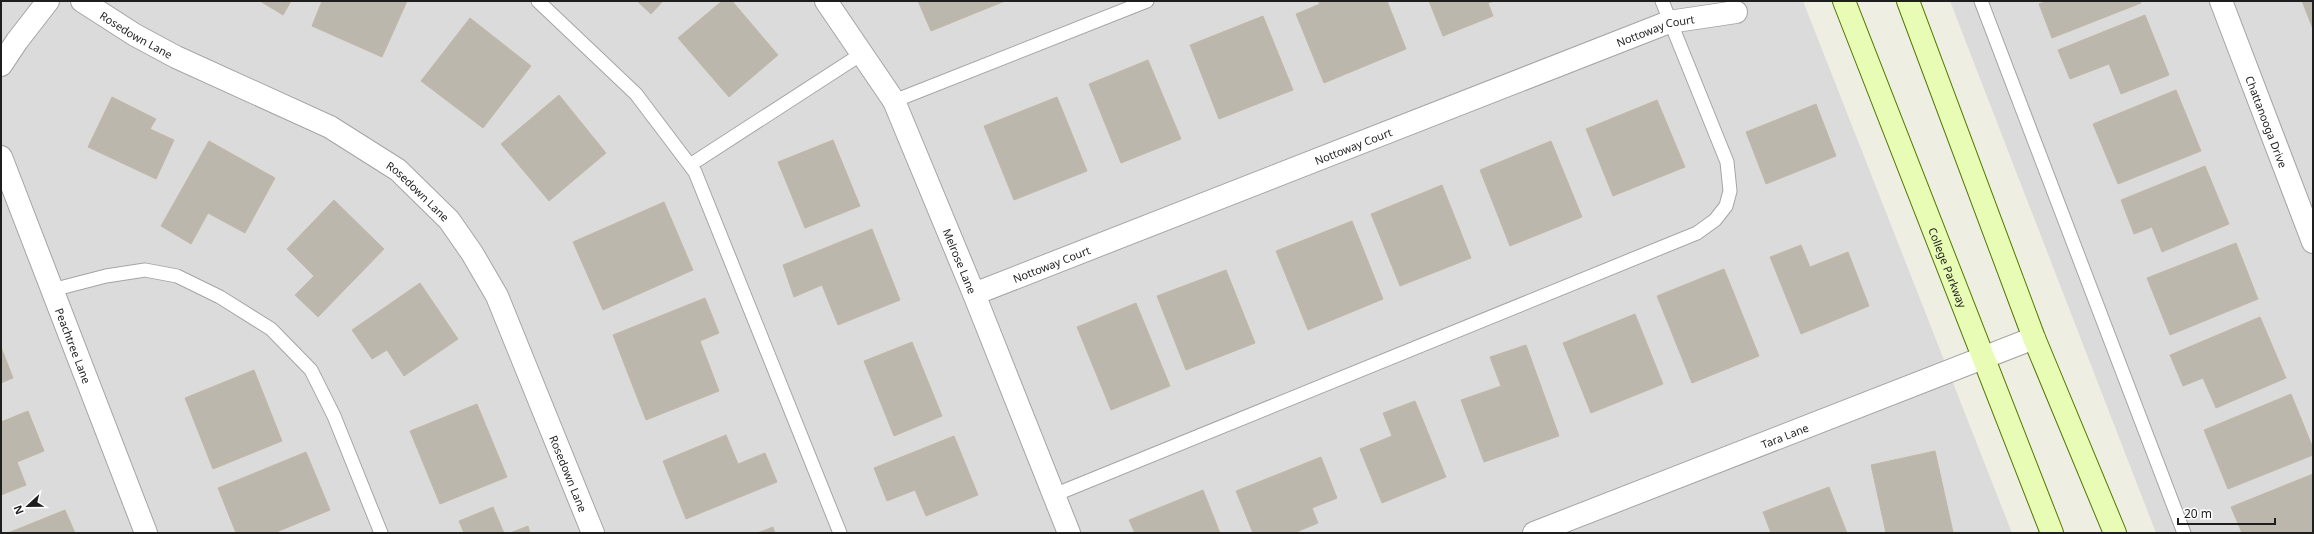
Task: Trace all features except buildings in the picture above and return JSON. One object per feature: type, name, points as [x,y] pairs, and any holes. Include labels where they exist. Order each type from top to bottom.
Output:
[{"type":"main road","name":"College Parkway","points":[[1844,1],[2052,533]]},
{"type":"main road","points":[[1908,1],[2034,338],[2115,533]]},
{"type":"street","points":[[1,65],[48,1]]},
{"type":"street","name":"Rosedown Lane","points":[[82,1],[135,35],[176,56],[330,127],[398,170],[449,220],[472,253],[497,296],[593,533]]},
{"type":"street","name":"Melrose Lane","points":[[826,1],[863,53],[894,101],[974,294],[1069,533]]},
{"type":"street","name":"Chattanooga Drive","points":[[2221,1],[2313,242]]},
{"type":"street","name":"Nottoway Court","points":[[974,294],[1670,22],[1736,12]]},
{"type":"street","name":"Peachtree Lane","points":[[1,158],[146,533]]},
{"type":"street","name":"Tara Lane","points":[[1534,533],[2034,338]]},
{"type":"lane","points":[[538,1],[636,94],[690,165],[702,187],[840,533]]},
{"type":"lane","points":[[894,101],[1147,1]]},
{"type":"lane","points":[[1054,495],[1697,233],[1715,220],[1726,206],[1730,191],[1727,162],[1662,1]]},
{"type":"lane","points":[[1981,1],[2184,533]]},
{"type":"lane","points":[[690,165],[863,53]]},
{"type":"lane","points":[[52,290],[106,276],[145,270],[177,276],[220,297],[271,329],[310,370],[334,416],[381,533]]},
{"type":"shaded area","points":[[1,1],[1803,1],[2012,533],[1,533]]},
{"type":"shaded area","points":[[1950,1],[2313,1],[2313,533],[2156,533]]}]
